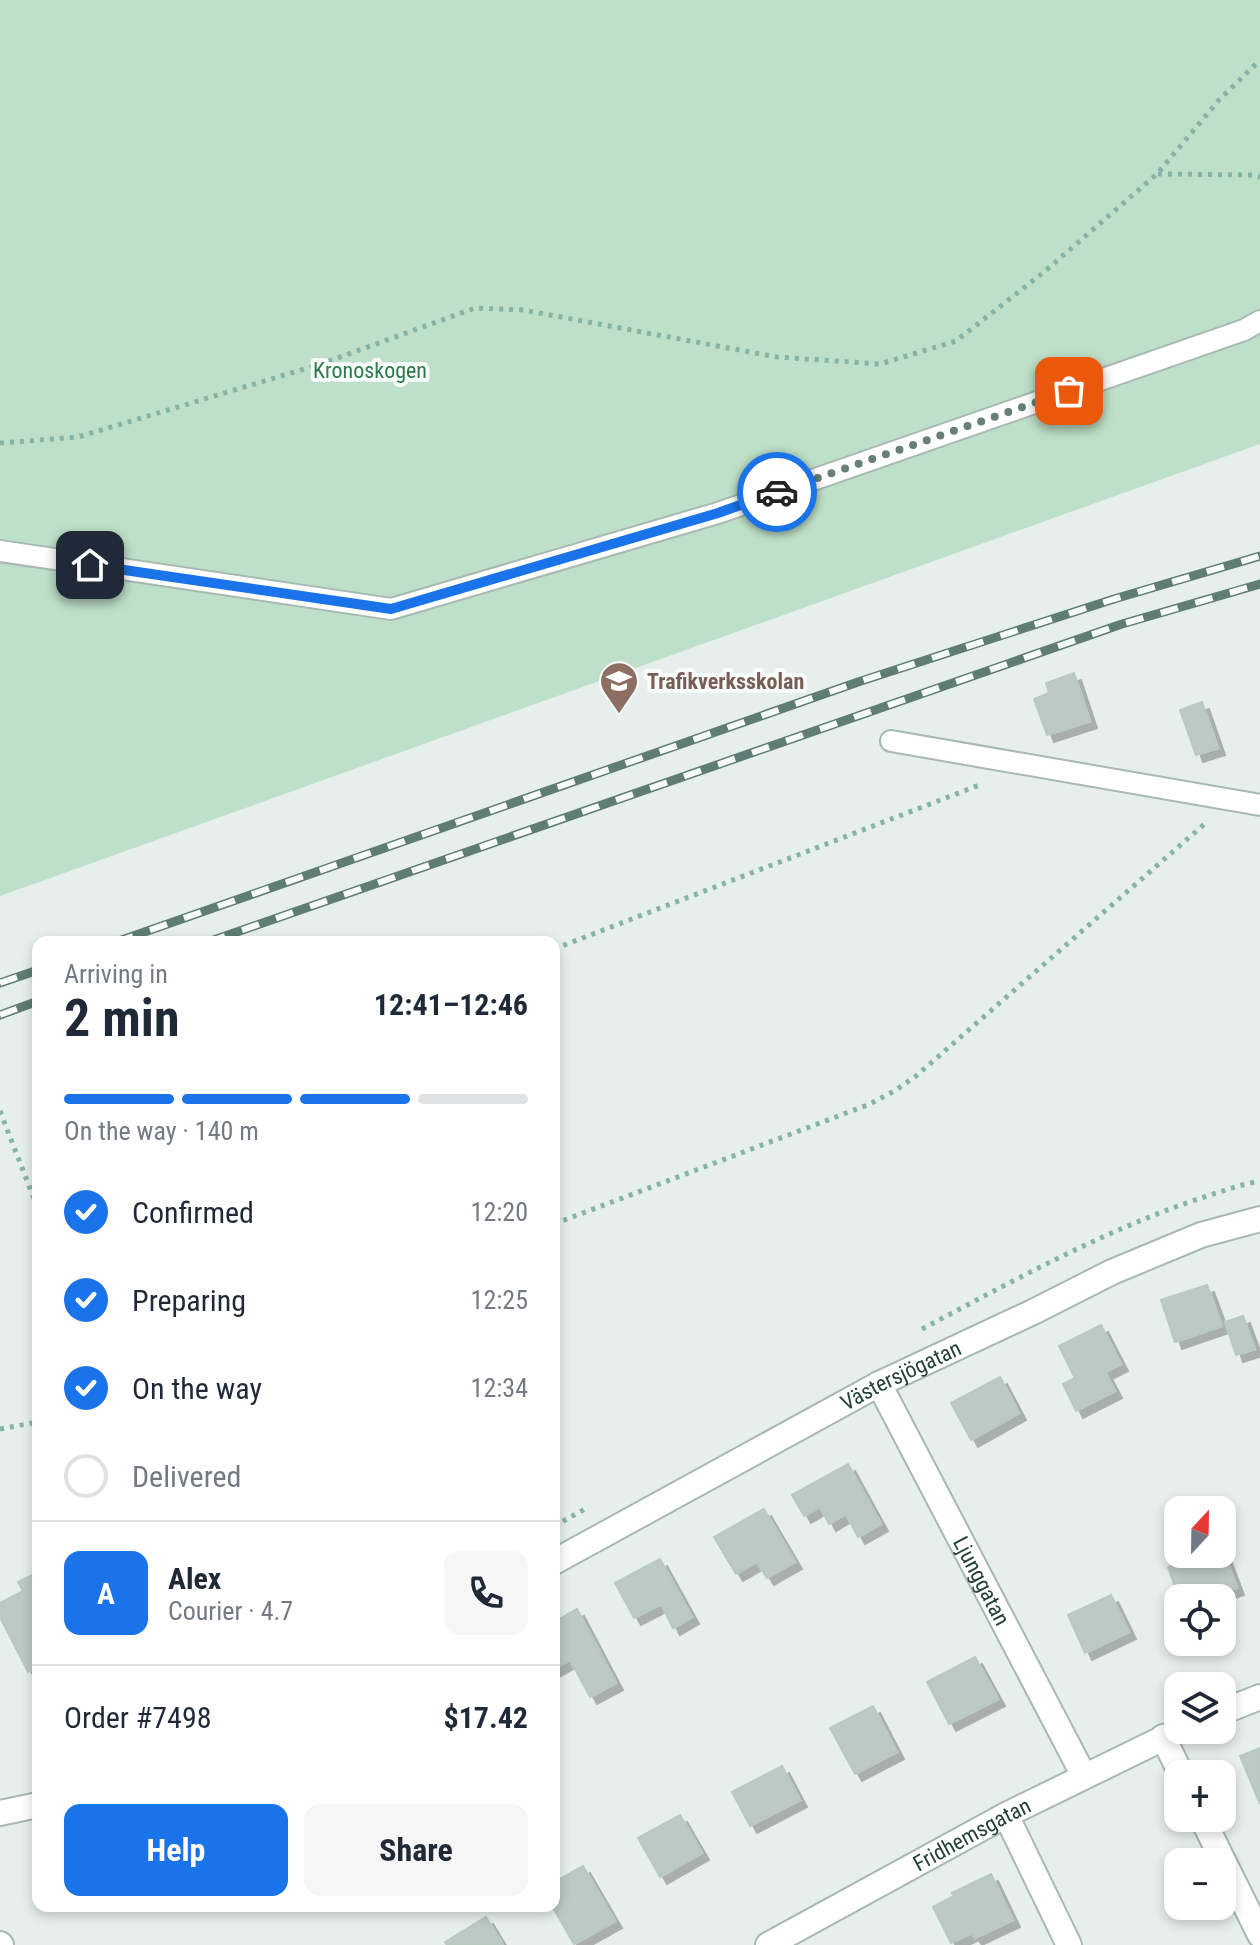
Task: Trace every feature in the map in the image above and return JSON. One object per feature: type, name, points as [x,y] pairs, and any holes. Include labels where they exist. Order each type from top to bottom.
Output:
[{"type":"street","name":"Västersjögatan","points":[[560,1559],[879,1384],[1112,1272],[1201,1235],[1260,1219]]},
{"type":"street","name":"Ljunggatan","points":[[879,1384],[1084,1776]]},
{"type":"street","points":[[1236,1706],[1260,1697]]},
{"type":"street","name":"Fridhemsgatan","points":[[768,1945],[1006,1815],[1164,1738]]},
{"type":"street","points":[[0,1813],[32,1806]]},
{"type":"street","points":[[1006,1815],[1069,1945]]},
{"type":"street","points":[[1209,1832],[1260,1935]]},
{"type":"lane","points":[[0,551],[391,609],[718,513],[1244,330],[1260,321]]},
{"type":"lane","points":[[891,741],[1260,805]]},
{"type":"path","points":[[0,443],[78,437],[321,364],[475,308],[523,310],[777,357],[880,364],[956,341],[1044,272],[1157,174],[1219,100],[1260,60]]},
{"type":"path","points":[[1157,174],[1260,177]]},
{"type":"path","points":[[560,947],[996,779],[1023,764]]},
{"type":"path","points":[[560,1222],[855,1109],[896,1090],[916,1076],[1233,800]]},
{"type":"path","points":[[0,1111],[32,1194]]},
{"type":"path","points":[[0,1429],[32,1423]]},
{"type":"green space","name":"Kronoskogen","points":[[0,0],[1260,0],[1260,444],[0,896]]},
{"type":"building","points":[[1074,673],[1090,721],[1047,735],[1034,699],[1049,693],[1046,683]]},
{"type":"building","points":[[1202,702],[1218,748],[1196,755],[1180,710]]},
{"type":"building","points":[[1207,1285],[1222,1326],[1175,1342],[1161,1300]]},
{"type":"building","points":[[1243,1316],[1255,1349],[1236,1355],[1225,1322]]},
{"type":"building","points":[[1101,1325],[1121,1364],[1105,1372],[1115,1391],[1076,1411],[1063,1384],[1075,1378],[1059,1346]]},
{"type":"building","points":[[1000,1377],[1019,1413],[971,1440],[951,1403]]},
{"type":"building","points":[[848,1464],[881,1524],[858,1537],[846,1514],[829,1524],[820,1507],[804,1516],[792,1495]]},
{"type":"building","points":[[764,1509],[795,1562],[767,1578],[757,1562],[736,1574],[714,1537]]},
{"type":"building","points":[[660,1559],[692,1617],[673,1628],[661,1604],[634,1618],[615,1583]]},
{"type":"building","points":[[1168,1568],[1230,1568],[1236,1584],[1174,1584]]},
{"type":"building","points":[[32,1575],[32,1670],[28,1672],[0,1617],[0,1603],[23,1591],[18,1582]]},
{"type":"building","points":[[1111,1595],[1129,1632],[1085,1653],[1068,1615]]},
{"type":"building","points":[[577,1609],[616,1683],[590,1697],[570,1660],[560,1666],[560,1619]]},
{"type":"building","points":[[975,1657],[998,1699],[949,1724],[927,1682]]},
{"type":"building","points":[[873,1706],[897,1752],[855,1774],[830,1728]]},
{"type":"building","points":[[1260,1748],[1260,1804],[1240,1756]]},
{"type":"building","points":[[782,1766],[800,1800],[750,1826],[732,1792]]},
{"type":"building","points":[[680,1815],[702,1853],[660,1877],[638,1838]]},
{"type":"building","points":[[583,1866],[615,1921],[574,1944],[555,1912],[560,1912],[560,1879]]},
{"type":"building","points":[[991,1874],[1013,1920],[975,1938],[972,1933],[951,1943],[933,1907],[954,1896],[952,1893]]},
{"type":"building","points":[[486,1917],[503,1945],[447,1945],[445,1942]]},
{"type":"railway","points":[[133,936],[858,682],[1114,599],[1260,556]]},
{"type":"railway","points":[[225,936],[1122,624],[1260,584]]},
{"type":"railway","points":[[0,983],[32,972]]},
{"type":"railway","points":[[0,1015],[32,1003]]},
{"type":"way so far","points":[[777,492],[1069,391]]},
{"type":"place","name":"Trafikverksskolan","points":[[619,715]]},
{"type":"route","points":[[90,565],[391,609],[718,513],[777,492]]}]
